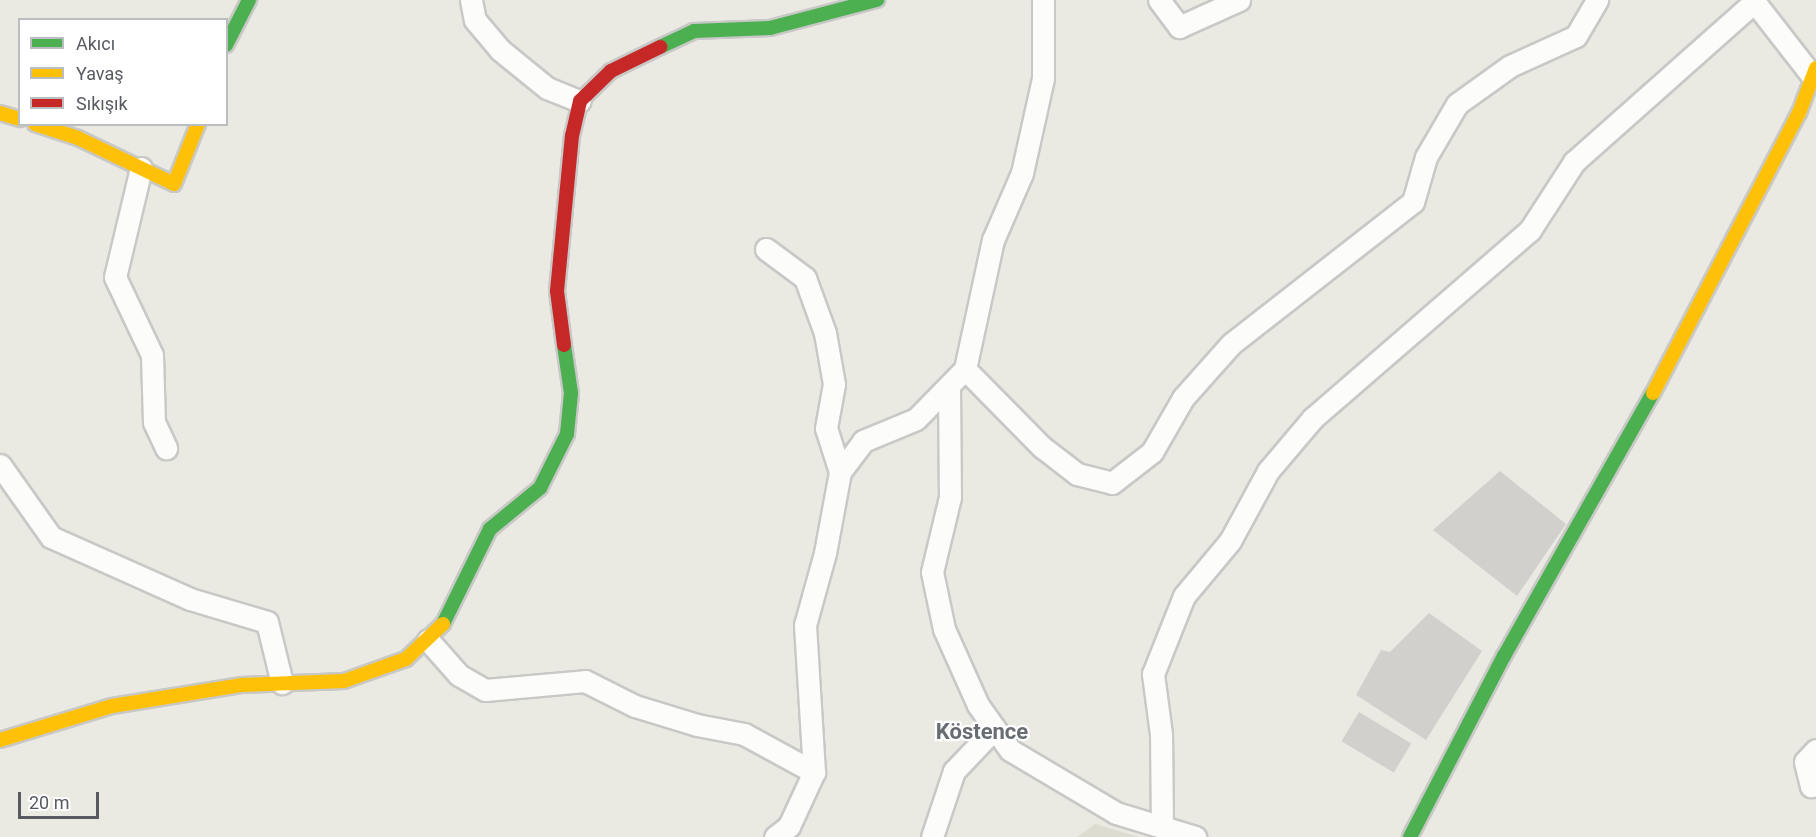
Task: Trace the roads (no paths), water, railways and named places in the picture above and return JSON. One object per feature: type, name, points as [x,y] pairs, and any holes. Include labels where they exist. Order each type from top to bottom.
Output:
[{"type":"street","points":[[228,41],[249,0]]},
{"type":"street","points":[[471,0],[475,20],[499,49],[547,88],[580,101]]},
{"type":"street","points":[[0,740],[112,706],[242,685],[344,681],[406,659],[442,627],[490,529],[540,488],[567,434],[571,393],[557,291],[572,136],[580,101],[611,71],[694,31],[770,28],[877,0]]},
{"type":"street","points":[[775,837],[789,826],[814,772],[805,625],[825,554],[840,472],[863,441],[916,419],[965,369],[993,240],[1022,173],[1043,78],[1043,0]]},
{"type":"street","points":[[1159,0],[1179,27],[1239,0]]},
{"type":"street","points":[[965,369],[1042,447],[1077,474],[1112,483],[1152,452],[1182,398],[1231,344],[1413,202],[1426,157],[1457,104],[1510,66],[1576,36],[1597,0]]},
{"type":"street","points":[[1162,827],[1161,734],[1153,674],[1184,597],[1230,541],[1268,471],[1313,418],[1530,230],[1574,162],[1753,1],[1814,73],[1799,114],[1626,445],[1504,656],[1410,837]]},
{"type":"street","points":[[0,113],[18,118]]},
{"type":"street","points":[[41,126],[78,138],[174,184],[197,126]]},
{"type":"street","points":[[141,168],[115,277],[152,355],[154,422],[166,448]]},
{"type":"street","points":[[766,249],[805,278],[825,333],[834,384],[826,428],[840,472]]},
{"type":"street","points":[[949,386],[950,497],[932,572],[944,629],[978,705],[1010,750],[1116,813],[1195,837]]},
{"type":"street","points":[[0,465],[51,537],[190,599],[267,622],[282,684]]},
{"type":"street","points":[[428,640],[459,675],[485,690],[585,681],[635,706],[697,725],[744,734],[814,772]]},
{"type":"street","points":[[932,837],[954,771],[995,728]]},
{"type":"street","points":[[1816,750],[1805,762],[1811,786],[1816,784]]},
{"type":"district","name":"Köstence","points":[[982,732]]}]
